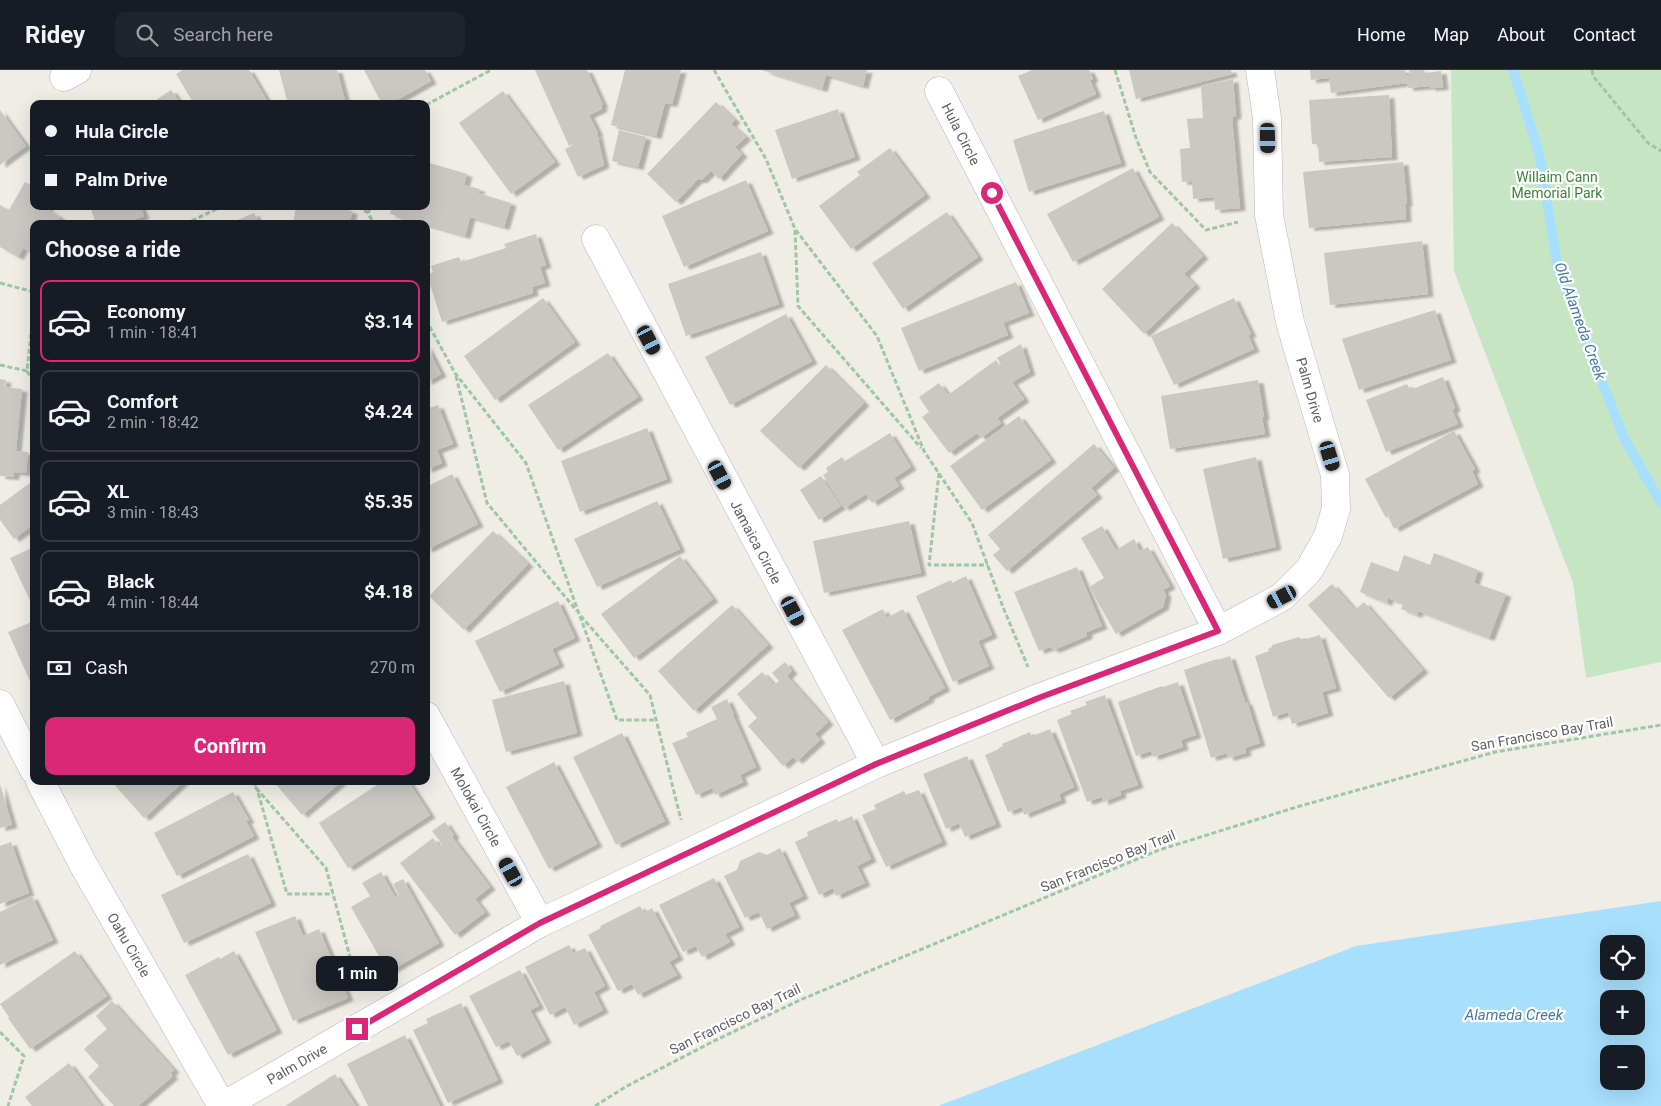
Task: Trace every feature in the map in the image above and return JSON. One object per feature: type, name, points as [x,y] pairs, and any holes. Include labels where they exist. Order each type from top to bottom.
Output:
[{"type":"street","name":"Palm Drive","points":[[223,1106],[540,923],[876,764],[1041,697],[1218,631],[1282,597],[1310,570],[1328,536],[1336,509],[1335,475],[1290,322],[1269,215],[1267,118],[1260,70]]},
{"type":"street","name":"Hula Circle","points":[[939,91],[1218,631]]},
{"type":"street","name":"Jamaica Circle","points":[[596,239],[876,764]]},
{"type":"street","points":[[0,704],[30,762]]},
{"type":"street","name":"Molokai Circle","points":[[430,723],[540,923]]},
{"type":"street","name":"Oahu Circle","points":[[42,785],[84,866],[223,1106]]},
{"type":"path","points":[[430,103],[491,70]]},
{"type":"path","points":[[714,70],[766,159],[795,229],[877,336],[924,451]]},
{"type":"path","points":[[1115,70],[1136,138],[1150,172],[1206,230],[1269,215]]},
{"type":"path","points":[[1592,70],[1593,76],[1648,143],[1661,152]]},
{"type":"path","points":[[193,220],[215,210]]},
{"type":"path","points":[[364,210],[372,220]]},
{"type":"path","points":[[795,229],[798,306],[924,451],[972,523],[1003,607],[1041,697]]},
{"type":"path","points":[[0,283],[30,291]]},
{"type":"path","points":[[430,327],[455,373],[526,463],[617,720],[656,720]]},
{"type":"path","points":[[30,343],[27,371],[30,376]]},
{"type":"path","points":[[0,365],[27,371]]},
{"type":"path","points":[[455,373],[487,503],[579,614],[650,695],[689,853]]},
{"type":"path","points":[[939,473],[928,565],[988,565]]},
{"type":"path","name":"San Francisco Bay Trail","points":[[595,1106],[627,1086],[716,1040],[800,1000],[1160,850],[1300,806],[1495,752],[1661,725]]},
{"type":"path","points":[[254,785],[326,868],[360,996],[373,1020]]},
{"type":"path","points":[[256,785],[286,894],[333,894]]},
{"type":"path","points":[[0,1032],[24,1056],[8,1106]]},
{"type":"green space","name":"Willaim Cann Memorial Park","points":[[1451,70],[1661,70],[1661,662],[1586,678],[1573,583],[1454,271]]},
{"type":"water","name":"Alameda Creek","points":[[1661,901],[1661,1106],[938,1106],[1356,946]]},
{"type":"building","points":[[182,70],[249,70],[267,100],[192,100],[176,74]]},
{"type":"building","points":[[279,70],[337,70],[345,100],[287,100]]},
{"type":"building","points":[[364,70],[425,70],[431,81],[397,100],[380,100]]},
{"type":"building","points":[[535,70],[587,70],[603,105],[601,105],[602,109],[589,115],[598,133],[569,146]]},
{"type":"building","points":[[625,70],[681,70],[672,104],[665,103],[656,136],[611,125]]},
{"type":"building","points":[[762,70],[867,70],[863,86],[826,75],[822,89]]},
{"type":"building","points":[[1032,70],[1089,70],[1093,79],[1090,80],[1096,94],[1038,120],[1018,76]]},
{"type":"building","points":[[1129,70],[1231,70],[1232,74],[1136,99]]},
{"type":"building","points":[[1310,70],[1405,70],[1406,75],[1410,75],[1409,70],[1424,70],[1425,73],[1441,71],[1443,87],[1408,88],[1407,83],[1331,93],[1329,78],[1311,80]]},
{"type":"building","points":[[1233,79],[1236,116],[1232,117],[1240,208],[1215,210],[1214,197],[1193,199],[1192,181],[1182,182],[1180,149],[1190,148],[1187,119],[1203,118],[1201,86]]},
{"type":"building","points":[[171,90],[178,100],[156,100]]},
{"type":"building","points":[[503,91],[555,162],[511,194],[459,123]]},
{"type":"building","points":[[1389,95],[1392,157],[1319,162],[1318,144],[1312,144],[1309,100]]},
{"type":"building","points":[[716,102],[735,120],[731,124],[746,137],[735,147],[742,154],[719,179],[711,171],[702,180],[697,180],[676,202],[647,174]]},
{"type":"building","points":[[838,109],[855,157],[792,179],[775,130]]},
{"type":"building","points":[[0,110],[26,146],[0,165]]},
{"type":"building","points":[[1104,111],[1121,163],[1029,192],[1013,140]]},
{"type":"building","points":[[619,130],[646,137],[638,167],[612,161]]},
{"type":"building","points":[[597,134],[604,165],[578,177],[565,149]]},
{"type":"building","points":[[890,148],[925,195],[851,249],[819,206],[860,175],[857,172]]},
{"type":"building","points":[[1403,162],[1407,203],[1405,204],[1406,219],[1309,228],[1303,172]]},
{"type":"building","points":[[430,163],[467,174],[464,185],[480,189],[478,193],[511,203],[504,227],[470,217],[465,236],[430,226],[430,220],[410,220],[390,214],[391,210],[430,210]]},
{"type":"building","points":[[1133,168],[1159,217],[1073,262],[1047,214]]},
{"type":"building","points":[[746,180],[768,231],[684,267],[662,216]]},
{"type":"building","points":[[25,182],[30,184],[30,210],[49,210],[60,217],[58,220],[30,220],[30,252],[23,248],[18,257],[0,247],[0,205],[9,210]]},
{"type":"building","points":[[91,210],[142,210],[144,216],[134,220],[95,220]]},
{"type":"building","points":[[295,210],[352,211],[351,220],[294,220]]},
{"type":"building","points":[[947,212],[978,257],[903,309],[872,263]]},
{"type":"building","points":[[254,213],[257,220],[237,220]]},
{"type":"building","points":[[1172,223],[1203,256],[1184,274],[1195,285],[1144,334],[1102,289]]},
{"type":"building","points":[[536,234],[546,265],[540,267],[545,283],[532,287],[533,293],[442,322],[430,284],[430,274],[433,272],[431,266],[459,257],[461,262],[506,248],[504,244]]},
{"type":"building","points":[[1422,241],[1428,294],[1330,305],[1324,253]]},
{"type":"building","points":[[761,252],[779,304],[686,336],[668,284]]},
{"type":"building","points":[[1016,282],[1029,313],[1003,323],[1008,335],[919,371],[901,328]]},
{"type":"building","points":[[543,298],[575,342],[495,400],[464,356]]},
{"type":"building","points":[[1234,298],[1251,334],[1248,335],[1254,349],[1174,385],[1151,336]]},
{"type":"building","points":[[1435,310],[1451,360],[1359,390],[1342,339]]},
{"type":"building","points":[[786,314],[812,361],[730,405],[705,357]]},
{"type":"building","points":[[1021,344],[1030,372],[1012,382],[1024,399],[997,418],[1001,423],[981,438],[977,433],[949,453],[922,417],[929,412],[919,397],[939,383],[948,395],[996,360],[1011,381],[997,358]]},
{"type":"building","points":[[430,353],[441,374],[430,380]]},
{"type":"building","points":[[608,353],[638,397],[558,450],[528,405]]},
{"type":"building","points":[[826,365],[864,403],[799,468],[760,431]]},
{"type":"building","points":[[1443,377],[1455,408],[1452,410],[1458,424],[1386,452],[1366,400],[1407,384],[1410,390]]},
{"type":"building","points":[[0,379],[6,380],[5,387],[22,389],[16,451],[28,452],[26,473],[14,472],[14,477],[0,476]]},
{"type":"building","points":[[1258,380],[1265,434],[1170,449],[1161,396]]},
{"type":"building","points":[[438,405],[453,444],[437,450],[442,463],[430,468],[430,408]]},
{"type":"building","points":[[1019,416],[1051,460],[982,510],[950,466]]},
{"type":"building","points":[[647,428],[667,479],[580,512],[561,461]]},
{"type":"building","points":[[1454,431],[1475,469],[1472,471],[1478,484],[1394,529],[1365,479]]},
{"type":"building","points":[[890,433],[911,467],[894,478],[899,486],[872,503],[866,494],[844,508],[823,475],[828,472],[826,468],[842,457],[845,461]]},
{"type":"building","points":[[1094,444],[1114,468],[1091,488],[1097,495],[1007,571],[993,555],[1000,549],[988,535]]},
{"type":"building","points":[[1256,457],[1276,547],[1223,559],[1203,469]]},
{"type":"building","points":[[452,474],[478,524],[430,548],[430,485]]},
{"type":"building","points":[[821,476],[841,506],[819,520],[800,490]]},
{"type":"building","points":[[30,483],[30,527],[14,539],[0,520],[0,505]]},
{"type":"building","points":[[657,501],[680,549],[597,587],[574,539]]},
{"type":"building","points":[[909,521],[921,573],[824,593],[813,541]]},
{"type":"building","points":[[1102,526],[1116,550],[1134,539],[1140,551],[1148,547],[1170,586],[1163,590],[1166,595],[1163,607],[1116,634],[1089,587],[1104,578],[1081,538]]},
{"type":"building","points":[[493,531],[528,564],[464,630],[430,595]]},
{"type":"building","points":[[30,549],[30,600],[10,558]]},
{"type":"building","points":[[1434,553],[1478,570],[1474,583],[1506,594],[1489,638],[1418,611],[1417,615],[1401,609],[1403,604],[1388,598],[1387,603],[1360,592],[1371,562],[1398,572],[1404,555],[1430,565]]},
{"type":"building","points":[[680,556],[713,599],[634,658],[601,614]]},
{"type":"building","points":[[1077,567],[1102,626],[1087,632],[1087,636],[1054,650],[1050,647],[1039,651],[1014,592]]},
{"type":"building","points":[[966,576],[992,635],[978,641],[989,666],[953,682],[916,596],[951,580],[952,583]]},
{"type":"building","points":[[1332,584],[1355,610],[1364,602],[1423,670],[1389,698],[1308,605]]},
{"type":"building","points":[[558,601],[575,638],[552,649],[559,664],[500,692],[475,641]]},
{"type":"building","points":[[732,605],[768,645],[694,711],[658,671]]},
{"type":"building","points":[[883,609],[887,618],[903,609],[945,688],[890,720],[842,630]]},
{"type":"building","points":[[30,623],[30,681],[8,632]]},
{"type":"building","points":[[1320,635],[1336,688],[1322,692],[1328,713],[1292,724],[1288,712],[1273,717],[1255,656],[1269,651],[1268,649],[1272,645],[1299,637],[1300,639],[1306,639]]},
{"type":"building","points":[[1230,656],[1260,743],[1245,748],[1246,753],[1228,758],[1227,753],[1211,758],[1184,670]]},
{"type":"building","points":[[785,662],[792,671],[787,676],[828,722],[815,734],[820,740],[797,761],[793,757],[783,766],[748,726],[757,718],[737,694],[762,672],[774,685],[779,681],[772,673]]},
{"type":"building","points":[[564,681],[577,733],[506,752],[492,700]]},
{"type":"building","points":[[1178,682],[1196,735],[1181,740],[1183,747],[1153,757],[1151,751],[1136,756],[1118,702]]},
{"type":"building","points":[[1105,695],[1138,785],[1120,791],[1121,795],[1103,802],[1102,797],[1087,802],[1057,720],[1072,714],[1070,711],[1087,705],[1085,702]]},
{"type":"building","points":[[727,699],[756,767],[740,775],[743,782],[715,795],[712,788],[696,795],[672,743],[688,737],[686,733],[717,719],[711,707]]},
{"type":"building","points":[[1050,729],[1074,787],[1059,794],[1061,800],[1024,815],[1022,807],[1008,812],[985,755],[999,749],[1003,746],[1002,744],[1030,732],[1031,735],[1035,735]]},
{"type":"building","points":[[622,733],[665,821],[616,845],[573,757]]},
{"type":"building","points":[[967,756],[996,824],[965,837],[959,823],[946,829],[923,774]]},
{"type":"building","points":[[554,762],[597,844],[549,869],[506,787]]},
{"type":"building","points":[[0,784],[12,825],[0,828]]},
{"type":"building","points":[[115,785],[180,785],[144,818]]},
{"type":"building","points":[[276,785],[337,785],[302,815]]},
{"type":"building","points":[[377,785],[411,785],[430,815],[348,868],[319,823]]},
{"type":"building","points":[[919,790],[942,842],[886,867],[862,815],[876,809],[874,805],[904,791],[906,795]]},
{"type":"building","points":[[233,792],[249,820],[246,821],[254,836],[177,876],[154,833]]},
{"type":"building","points":[[852,816],[871,859],[857,866],[865,883],[836,896],[833,888],[819,895],[795,842],[808,836],[807,832],[837,819],[838,822]]},
{"type":"building","points":[[445,822],[454,835],[452,837],[490,887],[475,899],[485,912],[455,935],[400,863],[433,838],[439,846],[442,844],[432,831]]},
{"type":"building","points":[[11,842],[29,893],[0,904],[0,846]]},
{"type":"building","points":[[780,848],[803,896],[789,903],[795,915],[767,929],[759,912],[745,918],[724,876],[737,870],[740,861],[759,852],[767,855]]},
{"type":"building","points":[[248,854],[271,903],[184,943],[161,895]]},
{"type":"building","points":[[381,872],[395,897],[399,895],[393,884],[403,879],[439,943],[388,972],[351,907],[370,896],[362,883]]},
{"type":"building","points":[[714,878],[739,927],[725,934],[730,942],[702,957],[696,946],[683,952],[659,905]]},
{"type":"building","points":[[32,896],[53,940],[0,965],[0,912]]},
{"type":"building","points":[[640,906],[644,913],[652,908],[678,957],[669,962],[677,975],[638,995],[632,984],[618,991],[588,935],[601,928],[600,926]]},
{"type":"building","points":[[295,916],[303,936],[319,929],[348,998],[293,1021],[255,932]]},
{"type":"building","points":[[569,945],[573,953],[585,948],[605,986],[594,992],[603,1010],[574,1025],[565,1007],[550,1015],[525,967]]},
{"type":"building","points":[[75,951],[107,996],[30,1049],[0,1004]]},
{"type":"building","points":[[234,951],[277,1030],[228,1055],[185,975]]},
{"type":"building","points":[[520,970],[539,1006],[530,1010],[546,1040],[517,1056],[509,1041],[496,1047],[469,996]]},
{"type":"building","points":[[112,1001],[174,1070],[170,1073],[173,1076],[138,1106],[114,1106],[88,1077],[99,1066],[84,1049],[107,1029],[96,1016]]},
{"type":"building","points":[[461,1003],[498,1080],[448,1103],[413,1030],[428,1023],[426,1019]]},
{"type":"building","points":[[405,1035],[440,1106],[368,1106],[347,1064]]},
{"type":"building","points":[[69,1063],[101,1106],[32,1106],[25,1097]]},
{"type":"building","points":[[335,1074],[356,1106],[285,1106]]},
{"type":"waterway","name":"Old Alameda Creek","points":[[1513,70],[1539,153],[1558,269],[1624,438],[1661,503]]},
{"type":"route","points":[[357,1029],[540,923],[876,764],[1041,697],[1218,631],[992,193]]}]
